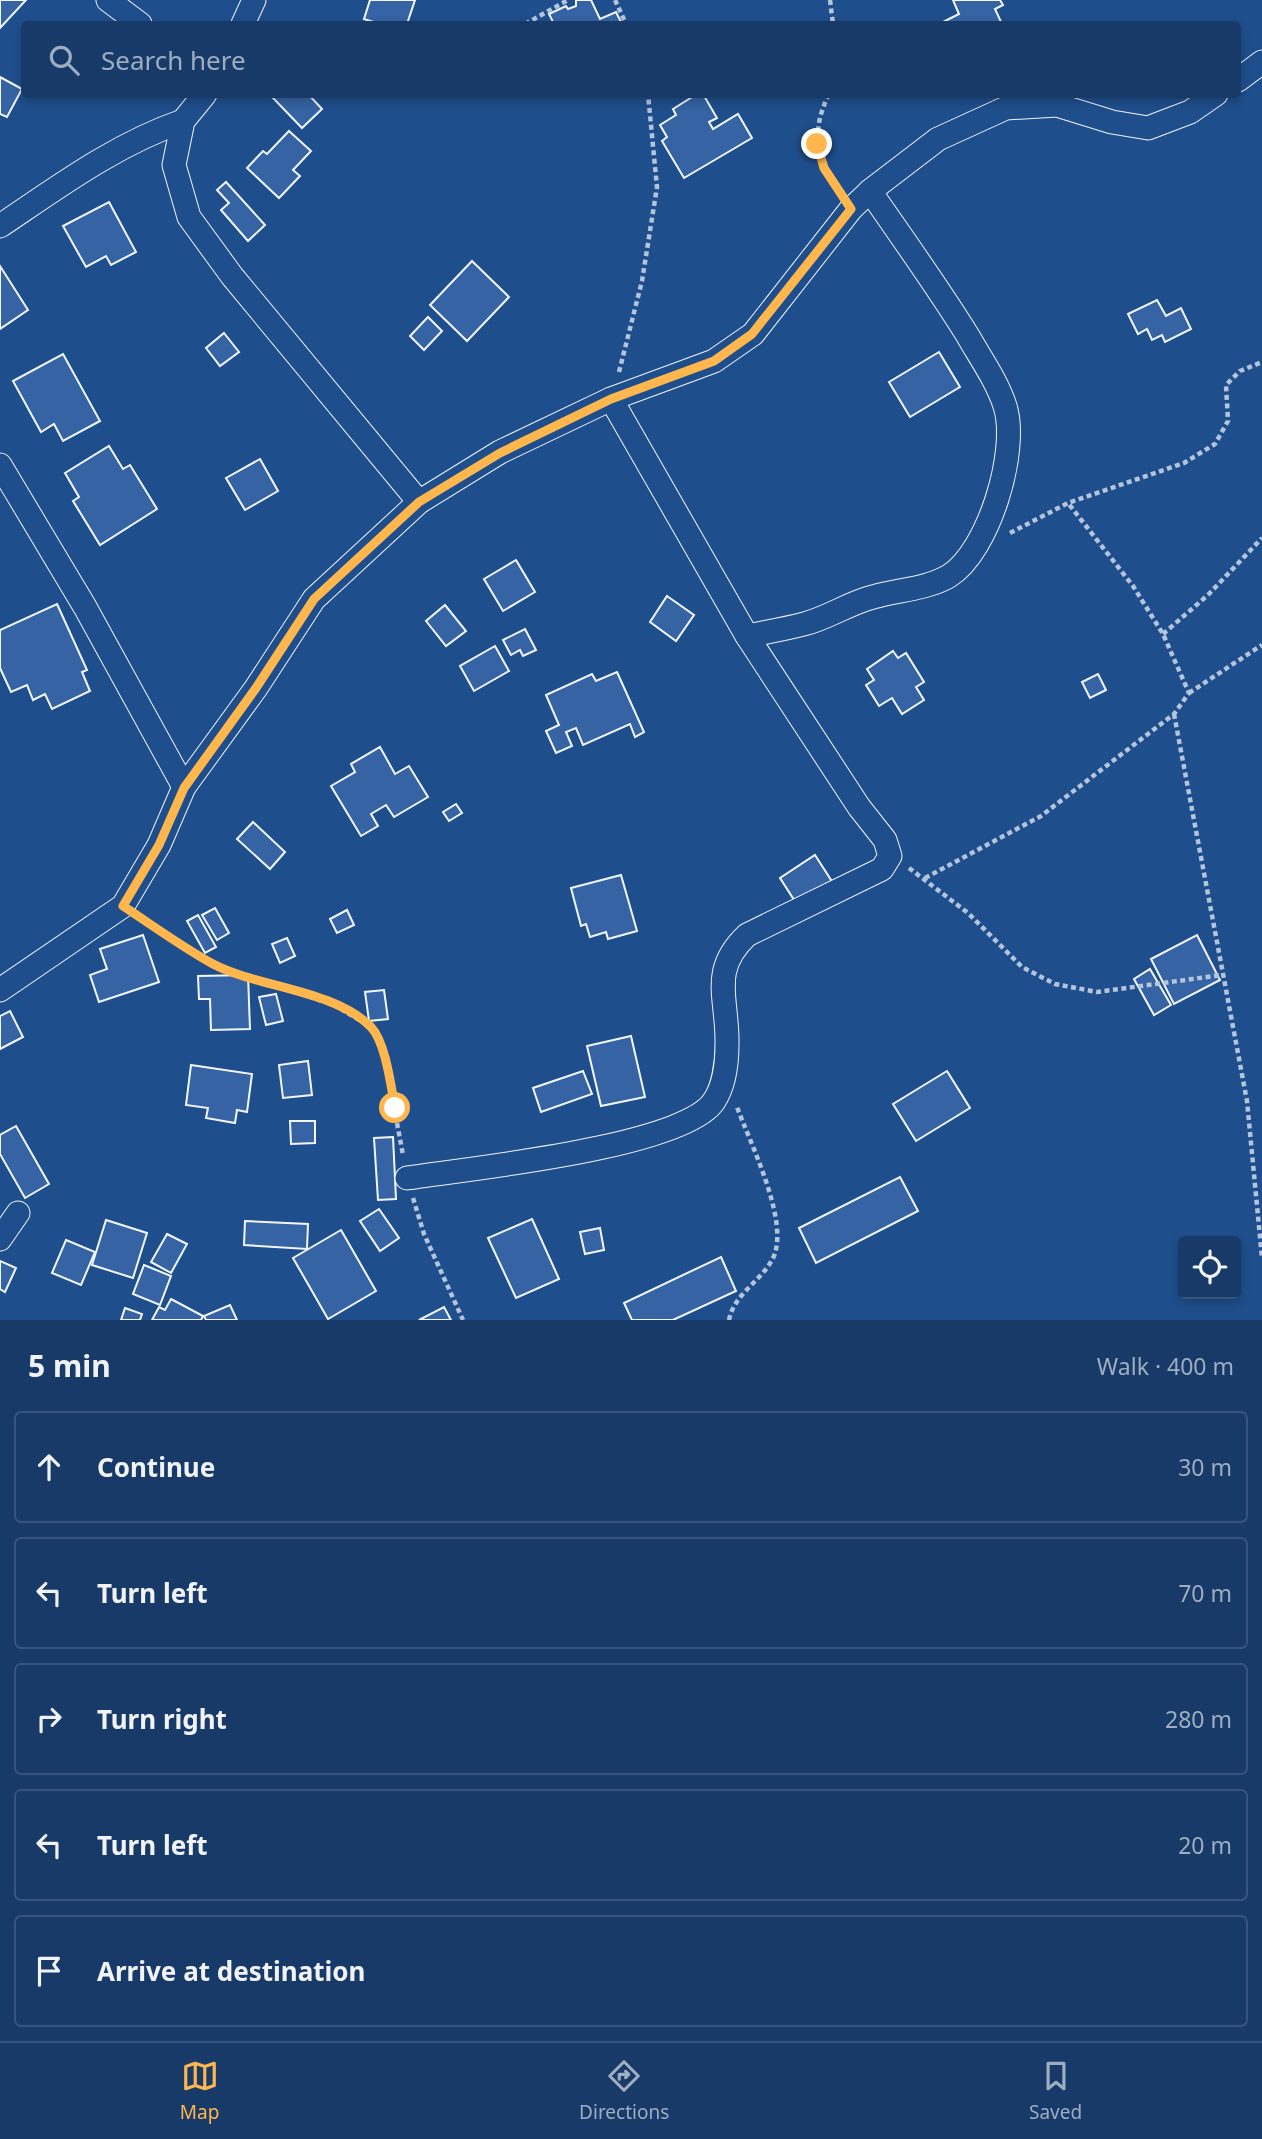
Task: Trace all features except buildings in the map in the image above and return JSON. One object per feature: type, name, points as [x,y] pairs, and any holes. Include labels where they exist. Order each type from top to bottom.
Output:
[{"type":"street","points":[[108,0],[136,21]]},
{"type":"street","points":[[244,21],[254,0]]},
{"type":"street","points":[[1241,77],[1262,62]]},
{"type":"street","points":[[202,98],[183,121],[174,165],[189,217],[232,276],[419,502]]},
{"type":"street","points":[[0,990],[20,979],[123,906],[159,845],[184,788],[256,688],[314,599],[419,502],[500,453],[611,399],[714,361],[752,334],[851,209],[870,191],[938,139],[1006,108],[1056,105],[1112,122],[1148,128],[1190,112],[1210,98]]},
{"type":"street","points":[[0,226],[95,163],[153,131],[183,121]]},
{"type":"street","points":[[747,636],[805,624],[870,597],[936,583],[951,575],[971,552],[985,529],[1003,483],[1007,443],[1006,409],[993,377],[942,294],[870,191]]},
{"type":"street","points":[[407,1178],[634,1141],[696,1118],[714,1102],[724,1073],[727,1044],[723,975],[730,952],[747,935],[882,869],[890,856],[885,840],[859,807],[747,636],[611,399]]},
{"type":"street","points":[[0,465],[85,607],[184,788]]},
{"type":"street","points":[[0,1238],[18,1213]]},
{"type":"path","points":[[530,21],[568,0]]},
{"type":"path","points":[[615,0],[625,21]]},
{"type":"path","points":[[830,0],[833,21]]},
{"type":"path","points":[[611,399],[634,319],[657,187],[648,98]]},
{"type":"path","points":[[827,98],[819,114],[817,144],[824,168],[851,209]]},
{"type":"path","points":[[1008,534],[1068,503],[1184,463],[1215,444],[1228,421],[1226,385],[1240,371],[1262,362]]},
{"type":"path","points":[[1068,503],[1133,586],[1163,634],[1189,693]]},
{"type":"path","points":[[1163,634],[1208,595],[1262,538]]},
{"type":"path","points":[[925,878],[1041,816],[1174,714],[1189,693],[1262,645]]},
{"type":"path","points":[[1174,714],[1247,1101],[1262,1258]]},
{"type":"path","points":[[890,856],[925,878],[968,913],[1022,967],[1055,984],[1097,992],[1222,975]]},
{"type":"path","points":[[123,906],[214,965],[334,1004],[373,1028],[385,1059],[407,1178],[424,1234],[463,1320]]},
{"type":"path","points":[[724,1073],[774,1210],[779,1237],[772,1260],[731,1308],[729,1320]]},
{"type":"route","points":[[395,1108],[385,1059],[373,1028],[355,1014],[334,1004],[214,965],[123,906],[159,845],[184,788],[256,688],[314,599],[419,502],[500,453],[611,399],[714,361],[752,334],[773,311],[851,209],[824,168],[817,144]]}]
